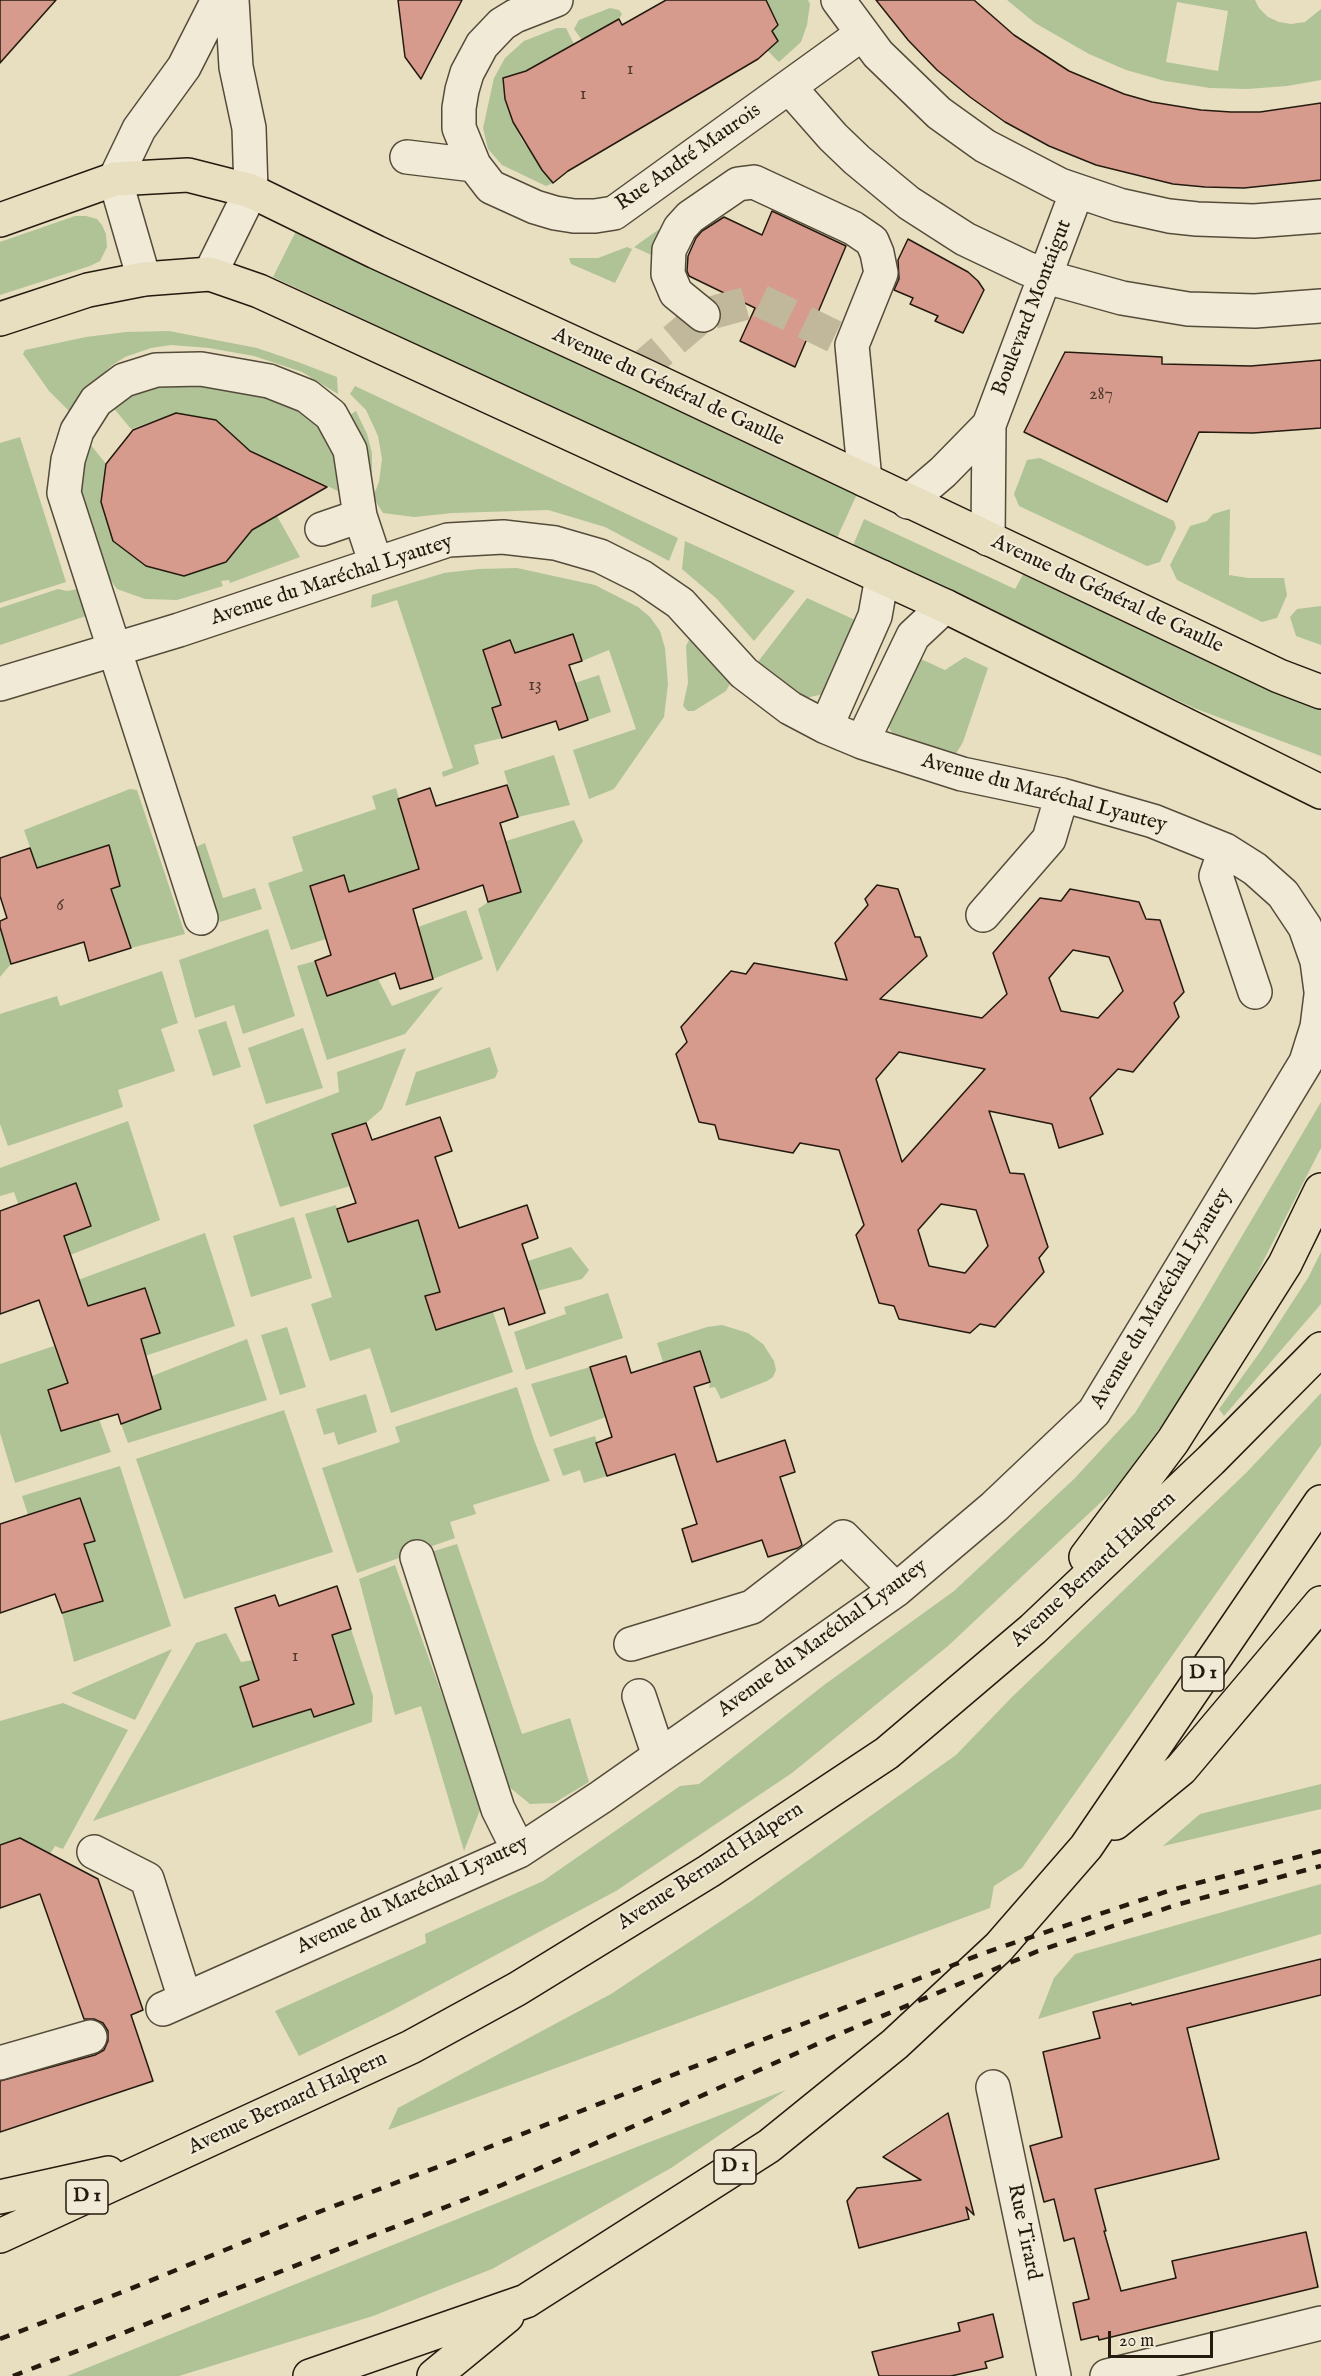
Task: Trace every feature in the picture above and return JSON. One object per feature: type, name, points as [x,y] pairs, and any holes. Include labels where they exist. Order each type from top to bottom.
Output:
[{"type":"main road","name":"Avenue du Général de Gaulle","points":[[0,220],[115,179],[188,175],[251,191],[908,502],[1279,676],[1321,693]]},
{"type":"main road","points":[[0,319],[88,290],[144,279],[210,274],[259,291],[945,606],[1314,785]]},
{"type":"main road","points":[[1033,1629],[1173,1441],[1285,1264],[1321,1190]]},
{"type":"main road","name":"Avenue Bernard Halpern","points":[[0,2236],[174,2158],[411,2047],[517,1989],[709,1871],[887,1753],[1033,1629],[1211,1460],[1321,1349]]},
{"type":"main road","name":"D 1","points":[[310,2376],[526,2301],[769,2146],[895,2044],[999,1947],[1086,1847],[1321,1502]]},
{"type":"main road","points":[[1086,1847],[1181,1769],[1321,1603]]},
{"type":"main road","points":[[0,2197],[174,2158]]},
{"type":"main road","points":[[434,2376],[526,2301]]},
{"type":"street","points":[[144,279],[115,179],[139,129],[183,67],[218,0]]},
{"type":"street","points":[[210,274],[251,191],[249,128],[236,67],[232,0]]},
{"type":"street","name":"Rue André Maurois","points":[[554,0],[515,16],[502,24],[482,45],[474,58],[462,90],[459,128],[474,165],[491,187],[536,207],[574,216],[614,213],[862,34]]},
{"type":"street","name":"Boulevard Montaigut","points":[[838,0],[862,34],[897,74],[962,130],[1026,169],[1077,191],[1141,210],[1197,219],[1254,221],[1321,216]]},
{"type":"street","points":[[789,87],[833,137],[909,203],[965,239],[1044,275],[1122,298],[1188,309],[1255,311],[1321,306]]},
{"type":"street","points":[[407,157],[474,165]]},
{"type":"street","points":[[703,315],[676,293],[668,274],[669,250],[680,228],[690,217],[738,184],[754,182],[853,228],[872,241],[881,273],[852,345],[865,480]]},
{"type":"street","name":"Boulevard Montaigut","points":[[988,539],[989,424],[1077,191]]},
{"type":"street","points":[[201,918],[64,493],[68,460],[77,431],[96,400],[124,380],[156,369],[201,369],[269,381],[307,396],[332,415],[350,450],[360,516],[376,564]]},
{"type":"street","name":"Boulevard Montaigut","points":[[908,502],[943,472],[989,424]]},
{"type":"street","points":[[322,528],[360,516]]},
{"type":"street","name":"Avenue du Maréchal Lyautey","points":[[0,684],[448,540],[503,537],[555,543],[600,556],[642,577],[680,603],[744,673],[790,708],[826,727],[862,742],[962,774],[1062,795],[1153,821],[1225,850],[1255,869],[1282,894],[1305,927],[1317,961],[1321,993],[1317,1027],[1305,1062],[1094,1412],[994,1507],[896,1590],[659,1756],[519,1851],[174,2004],[147,1879],[94,1852]]},
{"type":"street","points":[[826,727],[875,616],[882,577]]},
{"type":"street","points":[[862,742],[913,636],[945,606]]},
{"type":"street","points":[[983,915],[1049,839],[1062,795]]},
{"type":"street","points":[[1225,850],[1216,876],[1254,992]]},
{"type":"street","points":[[631,1644],[752,1607],[843,1537],[896,1590]]},
{"type":"street","points":[[417,1557],[498,1809],[519,1851]]},
{"type":"street","points":[[639,1696],[659,1756]]},
{"type":"street","points":[[0,2063],[90,2037]]},
{"type":"street","name":"Rue Tirard","points":[[993,2087],[1054,2376]]},
{"type":"street","points":[[1107,2376],[1321,2324]]},
{"type":"green space","points":[[766,0],[808,0],[810,4],[807,25],[801,42],[779,62],[767,50],[778,41],[772,31],[778,25]]},
{"type":"green space","points":[[1007,0],[1255,0],[1268,17],[1291,24],[1305,22],[1321,9],[1321,80],[1287,86],[1247,89],[1210,88],[1165,81],[1126,70],[1089,54],[1035,23]],"holes":[[[1177,2],[1228,11],[1218,71],[1166,62]]]},
{"type":"green space","points":[[610,8],[619,10],[622,14],[619,19],[582,40],[574,29],[579,20]]},
{"type":"green space","points":[[557,28],[566,28],[574,44],[525,72],[505,99],[522,140],[553,183],[546,186],[502,165],[488,149],[483,128],[494,78],[505,58],[524,41]]},
{"type":"green space","points":[[75,216],[97,219],[102,225],[106,234],[107,247],[100,261],[0,295],[0,242]]},
{"type":"green space","points":[[675,218],[658,258],[634,247]]},
{"type":"green space","points":[[296,231],[857,494],[836,540],[273,277]]},
{"type":"green space","points":[[627,247],[632,249],[615,283],[571,264],[569,258],[598,258]]},
{"type":"green space","points":[[169,331],[257,348],[298,362],[337,377],[338,394],[302,372],[254,356],[209,348],[171,345],[151,348],[125,357],[111,366],[106,371],[106,381],[76,418],[49,391],[23,354],[25,350],[86,337],[126,332]]},
{"type":"green space","points":[[222,383],[312,412],[331,440],[338,491],[248,449],[216,420],[176,413],[131,429],[111,405],[133,386]]},
{"type":"green space","points":[[355,386],[678,538],[669,561],[605,527],[548,510],[453,513],[414,517],[383,513],[373,497],[379,482],[382,459],[378,436],[366,410],[350,394]]},
{"type":"green space","points":[[356,411],[367,434],[372,453],[369,484],[347,417]]},
{"type":"green space","points":[[20,437],[66,582],[0,603],[0,443]]},
{"type":"green space","points":[[87,440],[106,464],[101,502],[113,541],[146,566],[184,576],[226,562],[252,530],[277,516],[300,557],[230,583],[229,580],[221,581],[223,586],[177,600],[145,599],[117,589],[94,558],[75,498]]},
{"type":"green space","points":[[1040,458],[1174,521],[1176,528],[1160,562],[1147,566],[1019,506],[1014,494],[1027,460]]},
{"type":"green space","points":[[1230,509],[1229,575],[1248,578],[1284,578],[1287,595],[1277,618],[1262,622],[1177,580],[1170,565],[1190,526],[1207,521],[1213,514]]},
{"type":"green space","points":[[864,519],[1015,589],[1024,573],[1321,709],[1321,756],[1194,708],[852,548]]},
{"type":"green space","points":[[685,541],[795,591],[754,641],[717,599],[682,569]]},
{"type":"green space","points":[[517,568],[595,585],[638,607],[650,617],[660,631],[665,648],[668,684],[664,717],[614,789],[589,799],[573,750],[636,729],[609,650],[582,661],[572,634],[516,656],[510,640],[483,650],[495,688],[500,689],[505,703],[493,709],[502,738],[474,745],[479,764],[443,777],[442,772],[453,768],[397,600],[371,608],[372,595],[444,573]]},
{"type":"green space","points":[[58,589],[67,591],[78,589],[86,616],[0,645],[0,608]]},
{"type":"green space","points":[[807,598],[853,619],[858,624],[823,694],[806,698],[784,692],[757,663]]},
{"type":"green space","points":[[1321,606],[1321,645],[1296,636],[1290,617],[1297,609]]},
{"type":"green space","points":[[689,640],[730,684],[726,691],[694,711],[688,711],[683,706],[688,683],[686,646]]},
{"type":"green space","points":[[912,655],[945,670],[965,657],[988,668],[963,742],[954,757],[896,736],[890,730],[887,720]]},
{"type":"green space","points":[[599,675],[611,712],[588,720],[575,683]]},
{"type":"green space","points":[[554,755],[570,805],[518,817],[504,771]]},
{"type":"green space","points":[[396,788],[414,851],[425,867],[367,886],[350,897],[343,875],[310,886],[326,939],[291,950],[268,883],[303,871],[292,837],[376,809],[372,796]]},
{"type":"green space","points":[[130,789],[137,790],[185,934],[131,948],[119,911],[99,893],[120,886],[109,846],[39,873],[24,830]]},
{"type":"green space","points":[[574,820],[583,841],[497,972],[478,909],[488,902],[521,892],[506,841]]},
{"type":"green space","points":[[205,843],[223,898],[255,888],[262,909],[220,922],[196,847]]},
{"type":"green space","points":[[466,910],[483,959],[433,979],[418,927]]},
{"type":"green space","points":[[0,927],[11,964],[0,977]]},
{"type":"green space","points":[[268,929],[295,1016],[243,1034],[234,1005],[195,1018],[179,960]]},
{"type":"green space","points":[[315,961],[327,995],[378,979],[392,1006],[443,987],[405,1034],[327,1060],[297,966]]},
{"type":"green space","points":[[162,971],[178,1023],[161,1029],[175,1071],[118,1090],[123,1107],[8,1146],[0,1124],[0,1014],[57,996],[60,1006]]},
{"type":"green space","points":[[226,1021],[241,1067],[213,1076],[198,1030]]},
{"type":"green space","points":[[303,1028],[323,1088],[266,1104],[248,1048]]},
{"type":"green space","points":[[490,1047],[498,1071],[495,1078],[405,1106],[416,1072]]},
{"type":"green space","points":[[406,1048],[382,1109],[366,1123],[332,1134],[350,1186],[280,1207],[253,1125],[339,1092],[337,1072]]},
{"type":"green space","points":[[1321,1102],[1321,1148],[1221,1344],[1116,1488],[948,1646],[792,1773],[616,1891],[389,2012],[299,2056],[275,2011],[426,1943],[425,1934],[543,1881],[680,1786],[699,1784],[824,1685],[954,1591],[1074,1479],[1135,1413]]},
{"type":"green space","points":[[128,1121],[160,1220],[70,1255],[64,1236],[91,1226],[76,1184],[38,1197],[22,1215],[14,1192],[0,1196],[0,1168]]},
{"type":"green space","points":[[336,1205],[348,1241],[416,1215],[434,1273],[447,1289],[426,1296],[436,1330],[493,1312],[513,1372],[391,1413],[370,1348],[330,1361],[311,1304],[332,1297],[305,1214]]},
{"type":"green space","points":[[294,1217],[312,1278],[251,1297],[233,1236]]},
{"type":"green space","points":[[205,1233],[235,1326],[139,1358],[134,1342],[159,1333],[93,1320],[78,1280]]},
{"type":"green space","points":[[571,1247],[589,1270],[582,1279],[537,1291],[528,1261]]},
{"type":"green space","points":[[1321,1252],[1321,1304],[1224,1416],[1219,1409],[1260,1352],[1308,1278]]},
{"type":"green space","points":[[608,1293],[623,1338],[526,1370],[514,1332],[566,1314],[564,1307]]},
{"type":"green space","points":[[722,1325],[748,1333],[763,1344],[774,1361],[776,1370],[773,1377],[767,1381],[721,1399],[715,1387],[709,1388],[710,1382],[700,1351],[663,1362],[657,1343],[707,1327]]},
{"type":"green space","points":[[287,1327],[306,1387],[280,1395],[261,1335]]},
{"type":"green space","points":[[247,1339],[267,1400],[128,1443],[121,1424],[161,1409],[152,1376]]},
{"type":"green space","points":[[54,1346],[62,1366],[73,1381],[48,1390],[99,1419],[111,1452],[15,1483],[0,1433],[0,1364]]},
{"type":"green space","points":[[590,1367],[606,1417],[550,1437],[531,1384]]},
{"type":"green space","points":[[517,1387],[550,1481],[473,1505],[476,1514],[450,1522],[455,1538],[357,1573],[322,1468],[400,1442],[395,1427]]},
{"type":"green space","points":[[1321,1393],[1321,1445],[1022,1868],[994,1886],[990,1908],[388,2130],[398,2108],[611,1994],[751,1901],[956,1755],[1012,1697],[1247,1472]]},
{"type":"green space","points":[[366,1394],[377,1432],[338,1445],[334,1432],[324,1435],[316,1409]]},
{"type":"green space","points":[[284,1410],[333,1552],[184,1599],[136,1459]]},
{"type":"green space","points":[[595,1436],[607,1476],[584,1483],[580,1470],[563,1476],[553,1449]]},
{"type":"green space","points":[[120,1466],[171,1626],[74,1662],[62,1613],[102,1601],[71,1548],[95,1540],[80,1498],[28,1515],[22,1496]]},
{"type":"green space","points":[[457,1544],[522,1734],[570,1718],[589,1782],[554,1803],[530,1804],[508,1786],[492,1751],[431,1552]]},
{"type":"green space","points":[[395,1565],[482,1805],[464,1851],[421,1706],[395,1715],[359,1579]]},
{"type":"green space","points":[[351,1629],[373,1696],[372,1722],[93,1821],[196,1643],[226,1633],[241,1662],[259,1659],[265,1678],[240,1687],[254,1727],[291,1715],[308,1696],[314,1717],[354,1704],[338,1653],[326,1637]]},
{"type":"green space","points":[[172,1649],[135,1720],[71,1693]]},
{"type":"green space","points":[[63,1703],[128,1730],[63,1849],[55,1846],[50,1854],[20,1838],[0,1845],[0,1721]]},
{"type":"green space","points":[[1321,1784],[1321,1809],[1163,1846],[1200,1814]]},
{"type":"green space","points":[[1321,1884],[1321,1934],[1038,2019],[1054,1978],[1075,1954]]},
{"type":"green space","points":[[786,2090],[671,2168],[492,2269],[373,2316],[179,2376],[67,2376],[634,2148]]},
{"type":"building","points":[[0,0],[56,0],[0,63]]},
{"type":"building","points":[[398,0],[462,0],[421,79],[405,57]]},
{"type":"building","points":[[666,0],[766,0],[778,25],[772,31],[778,41],[758,59],[568,171],[553,183],[542,170],[513,122],[505,99],[503,78],[526,71],[619,19],[622,25]]},
{"type":"building","points":[[876,0],[974,0],[1014,35],[1069,71],[1124,94],[1152,102],[1231,112],[1260,112],[1321,103],[1321,180],[1244,188],[1173,184],[1096,165],[1049,146],[1005,122],[937,70],[908,40]]},
{"type":"building","points":[[772,211],[846,246],[795,367],[740,341],[755,308],[689,276],[687,271],[688,256],[696,238],[702,231],[724,217],[762,235]]},
{"type":"building","points":[[908,239],[968,272],[984,290],[963,333],[935,321],[938,316],[910,304],[913,298],[894,290],[899,279],[898,260]]},
{"type":"building","points":[[1065,352],[1162,357],[1162,364],[1251,366],[1321,360],[1321,428],[1253,433],[1199,432],[1167,502],[1024,432]]},
{"type":"building","points":[[176,413],[216,420],[250,451],[327,487],[252,530],[226,562],[184,576],[146,566],[113,541],[101,502],[106,464],[133,430]]},
{"type":"building","points":[[573,634],[582,661],[569,665],[588,720],[559,730],[556,721],[502,738],[492,708],[501,705],[483,650],[510,640],[515,653]]},
{"type":"building","points":[[507,785],[518,817],[500,823],[521,892],[488,902],[483,885],[413,909],[433,979],[400,989],[395,973],[327,996],[315,961],[331,955],[310,886],[344,875],[349,892],[419,869],[398,799],[430,788],[436,806]]},
{"type":"building","points":[[109,845],[120,886],[111,889],[131,948],[89,961],[84,942],[11,964],[0,927],[0,921],[7,918],[0,896],[0,858],[30,848],[37,868]]},
{"type":"building","points":[[877,885],[898,889],[915,937],[920,937],[927,956],[880,999],[982,1018],[1007,994],[993,953],[1040,898],[1061,901],[1070,889],[1139,902],[1146,919],[1160,920],[1184,992],[1174,1003],[1179,1017],[1133,1072],[1118,1069],[1090,1098],[1103,1134],[1059,1148],[1052,1124],[989,1111],[1010,1173],[1024,1174],[1048,1247],[1039,1258],[1044,1272],[995,1327],[980,1324],[970,1333],[899,1319],[894,1306],[879,1303],[856,1235],[864,1225],[839,1150],[800,1143],[793,1153],[719,1139],[715,1125],[699,1122],[676,1054],[687,1042],[681,1027],[731,971],[746,974],[754,963],[847,980],[835,943],[868,905],[865,899]],"holes":[[[1073,950],[1109,957],[1123,991],[1098,1018],[1061,1011],[1049,978]],[[899,1052],[985,1069],[902,1162],[876,1079]],[[941,1204],[976,1210],[988,1246],[965,1273],[929,1266],[918,1230]]]},
{"type":"building","points":[[440,1117],[452,1151],[435,1157],[459,1228],[527,1205],[538,1238],[522,1244],[545,1313],[509,1325],[504,1308],[436,1330],[425,1296],[440,1292],[418,1220],[348,1242],[337,1209],[356,1203],[332,1134],[366,1123],[372,1140]]},
{"type":"building","points":[[76,1183],[91,1226],[64,1236],[88,1306],[145,1288],[160,1333],[141,1339],[161,1409],[121,1424],[118,1414],[61,1431],[48,1390],[68,1383],[39,1300],[0,1314],[0,1211]]},
{"type":"building","points":[[700,1351],[710,1382],[694,1387],[717,1462],[785,1440],[795,1472],[780,1477],[802,1545],[798,1548],[768,1557],[762,1540],[692,1562],[682,1529],[697,1524],[675,1454],[607,1476],[596,1443],[612,1437],[590,1367],[626,1356],[631,1373]]},
{"type":"building","points":[[80,1498],[95,1541],[84,1544],[103,1601],[62,1613],[55,1594],[0,1613],[0,1524]]},
{"type":"building","points":[[337,1586],[351,1629],[332,1635],[354,1704],[314,1717],[311,1709],[253,1727],[240,1687],[259,1680],[235,1608],[275,1595],[279,1606]]},
{"type":"building","points":[[20,1838],[98,1879],[143,2010],[131,2015],[153,2081],[0,2132],[0,2081],[95,2055],[104,2050],[108,2041],[108,2031],[103,2023],[94,2019],[84,2019],[40,1894],[0,1908],[0,1845]]},
{"type":"building","points":[[1321,1959],[1321,1995],[1187,2028],[1219,2159],[1095,2189],[1121,2291],[1176,2278],[1172,2261],[1306,2232],[1318,2287],[1099,2340],[1098,2336],[1081,2340],[1073,2303],[1089,2299],[1074,2238],[1064,2241],[1054,2199],[1044,2202],[1030,2146],[1062,2137],[1043,2052],[1100,2038],[1093,2012],[1131,2003],[1132,2005]]},
{"type":"building","points":[[948,2113],[974,2215],[966,2207],[969,2219],[859,2248],[847,2201],[857,2188],[921,2180],[883,2157]]},
{"type":"building","points":[[993,2314],[1003,2357],[985,2362],[987,2368],[951,2376],[879,2376],[872,2352],[960,2331],[958,2323]]},
{"type":"tunnel","points":[[637,372],[703,315],[759,300],[852,345]]},
{"type":"railway","points":[[0,2339],[308,2216],[984,1953],[1171,1890],[1321,1851]]},
{"type":"railway","points":[[13,2376],[502,2185],[844,2032],[1038,1951],[1176,1905],[1321,1866]]}]
